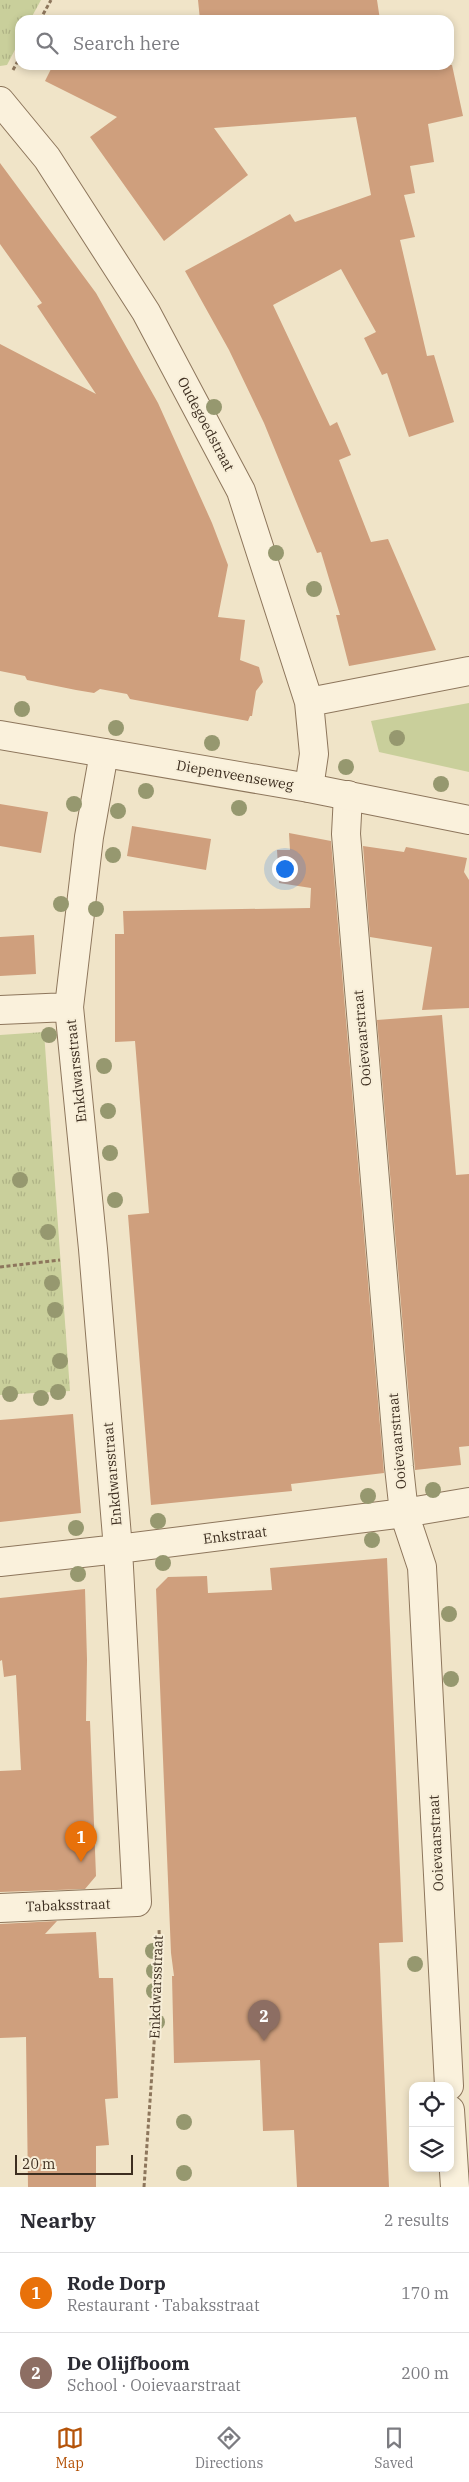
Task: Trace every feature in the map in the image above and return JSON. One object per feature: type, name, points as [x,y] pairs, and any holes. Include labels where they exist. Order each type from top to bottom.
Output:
[{"type":"street","name":"Oudegoedstraat","points":[[0,101],[47,158],[146,312],[241,491],[309,702],[314,754],[309,788]]},
{"type":"street","points":[[309,702],[469,671]]},
{"type":"street","name":"Diepenveenseweg","points":[[0,735],[348,795],[469,820]]},
{"type":"street","name":"Enkdwarsstraat","points":[[104,753],[89,837],[69,1007],[93,1249],[118,1550],[137,1902]]},
{"type":"street","name":"Ooievaarstraat","points":[[348,795],[346,834],[373,1173],[404,1513],[422,1567],[449,2082]]},
{"type":"street","points":[[0,1010],[69,1007]]},
{"type":"street","name":"Enkstraat","points":[[0,1562],[118,1550],[404,1513],[469,1502]]},
{"type":"street","name":"Tabaksstraat","points":[[0,1908],[137,1902]]},
{"type":"street","points":[[451,2127],[454,2187]]},
{"type":"path","points":[[43,15],[51,0]]},
{"type":"path","points":[[0,1267],[62,1260],[93,1249]]},
{"type":"path","name":"Enkdwarsstraat","points":[[137,1902],[158,1917],[160,1958],[144,2187]]},
{"type":"green space","points":[[0,0],[41,0],[33,15],[15,15],[15,50],[7,65],[0,66]]},
{"type":"green space","points":[[469,703],[469,772],[379,752],[371,721]]},
{"type":"green space","points":[[44,1032],[70,1391],[0,1395],[0,1035]]},
{"type":"building","points":[[198,0],[377,0],[379,15],[200,15]]},
{"type":"building","points":[[50,70],[453,70],[463,116],[428,124],[434,162],[410,166],[415,193],[404,195],[415,237],[400,240],[427,356],[434,355],[454,422],[409,437],[387,373],[382,375],[364,338],[376,332],[341,269],[273,305],[330,426],[337,422],[351,455],[339,460],[371,542],[388,539],[436,650],[349,666],[336,615],[340,615],[321,552],[317,553],[264,423],[229,350],[185,271],[290,214],[295,222],[371,195],[356,117],[214,128],[248,175],[164,241],[90,137],[117,117],[45,81]]},
{"type":"building","points":[[0,163],[96,293],[158,403],[212,523],[228,565],[218,617],[245,620],[240,660],[259,667],[263,682],[256,691],[252,716],[250,716],[248,721],[130,699],[127,694],[100,689],[94,693],[76,690],[27,680],[25,676],[0,671],[0,344],[96,394],[37,306],[42,303],[0,244]]},
{"type":"building","points":[[0,804],[48,812],[41,853],[0,846]]},
{"type":"building","points":[[132,826],[211,839],[206,870],[127,856]]},
{"type":"building","points":[[289,833],[331,841],[384,1473],[291,1484],[292,1491],[151,1505],[128,1215],[149,1213],[135,1041],[115,1042],[115,934],[124,934],[123,911],[310,908],[311,888],[279,883],[277,850],[290,850]]},
{"type":"building","points":[[363,846],[404,852],[406,847],[467,858],[464,872],[469,880],[469,1008],[422,1010],[432,947],[370,937]]},
{"type":"building","points":[[34,935],[36,974],[0,976],[0,937]]},
{"type":"building","points":[[442,1015],[456,1175],[469,1174],[469,1446],[459,1447],[461,1465],[415,1470],[377,1020]]},
{"type":"building","points":[[73,1414],[81,1513],[0,1522],[0,1420]]},
{"type":"building","points":[[387,1558],[403,1942],[379,1943],[389,2187],[297,2187],[294,2130],[263,2131],[260,2060],[174,2063],[172,1976],[174,1976],[171,1953],[156,1589],[168,1577],[207,1576],[208,1593],[272,1590],[270,1568]]},
{"type":"building","points":[[85,1589],[86,1721],[90,1721],[96,1876],[85,1889],[0,1892],[0,1771],[21,1770],[16,1675],[4,1677],[2,1660],[0,1661],[0,1598]]},
{"type":"building","points":[[57,1921],[45,1934],[96,1932],[99,1978],[113,1978],[118,2098],[105,2099],[109,2145],[96,2146],[96,2187],[28,2187],[26,2037],[0,2038],[0,1924]]},
{"type":"place","name":"Rode Dorp","points":[[81,1862]]},
{"type":"place","name":"De Olijfboom","points":[[264,2041]]}]
